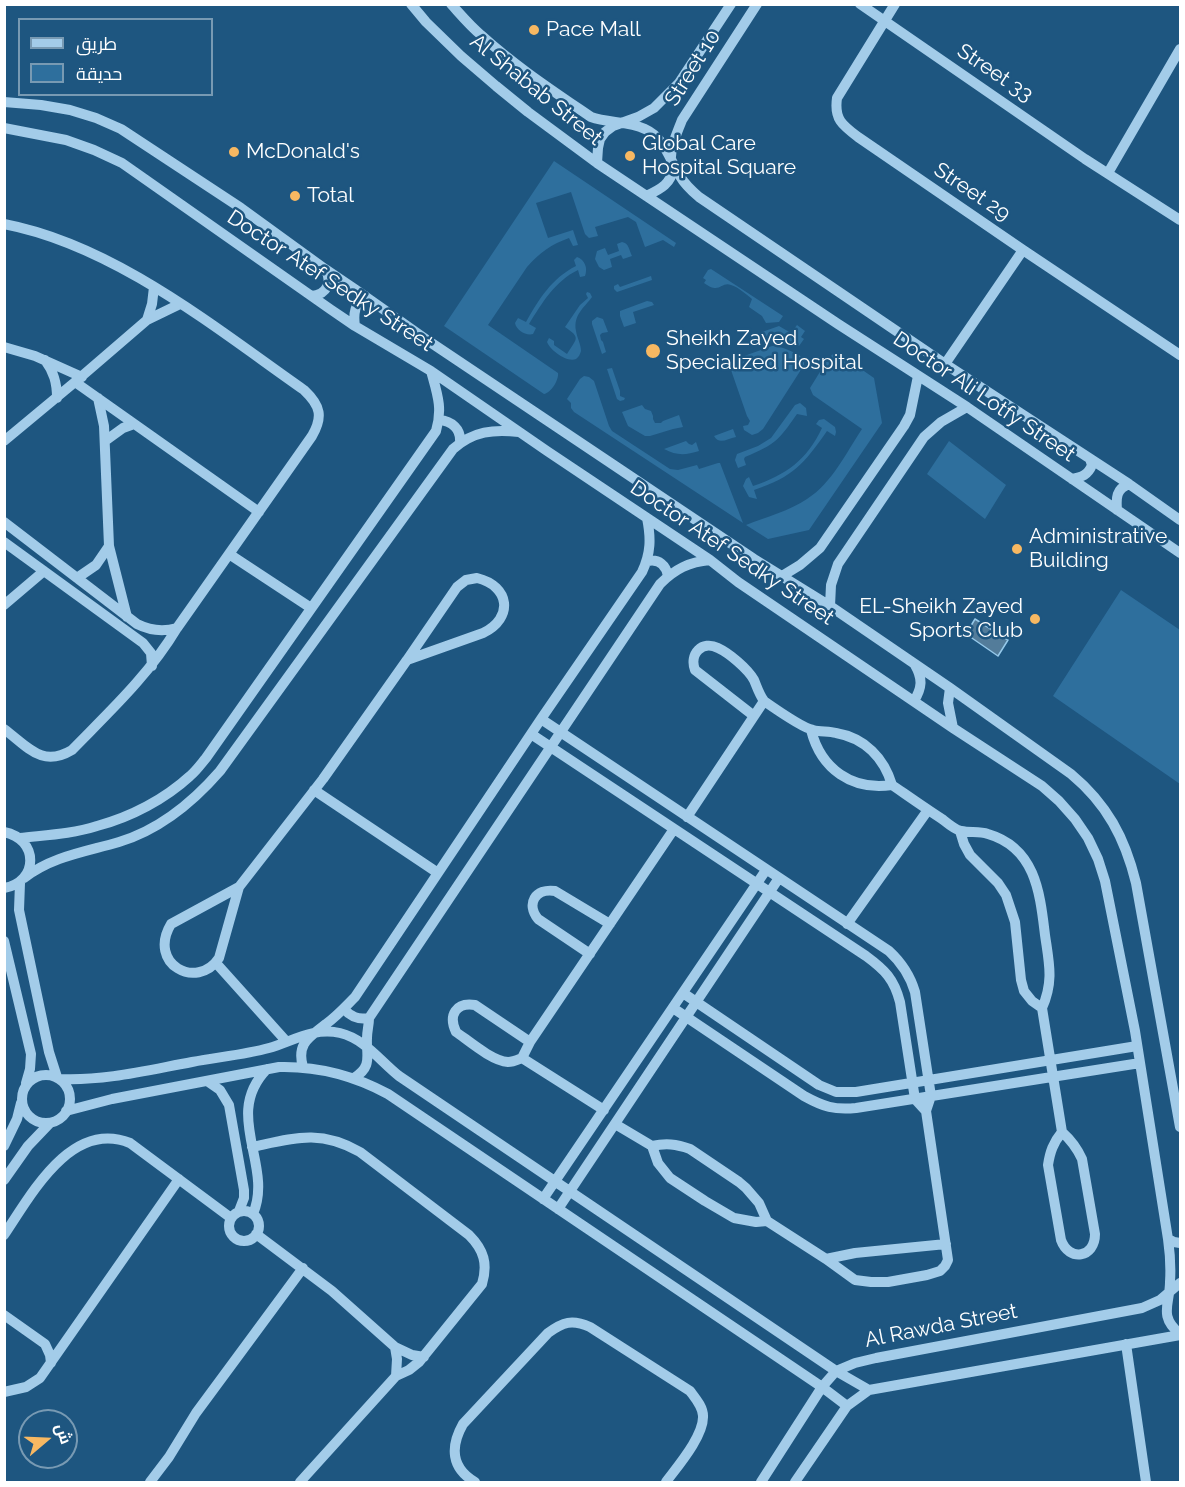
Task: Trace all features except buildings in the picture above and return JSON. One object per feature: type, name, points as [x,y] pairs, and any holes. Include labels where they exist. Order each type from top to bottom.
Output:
[{"type":"street","name":"Al Shabab Street","points":[[411,4],[461,56],[528,112],[646,196]]},
{"type":"street","name":"Al Shabab Street","points":[[451,4],[488,41],[551,90],[591,117],[646,129],[665,146],[670,158]]},
{"type":"street","points":[[462,4],[464,17]]},
{"type":"street","name":"Street 10","points":[[621,123],[654,108],[679,83],[731,4]]},
{"type":"street","name":"Street 10","points":[[670,158],[682,120],[757,4]]},
{"type":"street","name":"Street 33","points":[[860,4],[1086,159],[1180,220]]},
{"type":"street","name":"Street 29","points":[[895,4],[837,98],[836,109],[839,120],[858,137],[1180,355]]},
{"type":"street","points":[[1108,173],[1180,50]]},
{"type":"street","name":"Doctor Atef Sedky Street","points":[[4,102],[70,110],[121,129],[241,208],[427,340],[830,606],[950,688],[1086,786],[1113,821],[1131,861],[1180,1127]]},
{"type":"street","points":[[597,163],[600,139],[605,132],[621,123]]},
{"type":"street","name":"Doctor Atef Sedky Street","points":[[4,128],[66,140],[122,163],[355,326],[432,371],[710,560],[738,582],[1042,786],[1059,801],[1088,838],[1105,881],[1140,1063],[1171,1258],[1170,1292],[1166,1311],[1174,1329],[1180,1334]]},
{"type":"street","points":[[646,196],[666,185],[673,167],[670,158]]},
{"type":"street","name":"Doctor Ali Lotfy Street","points":[[670,158],[687,186],[699,197],[1180,520]]},
{"type":"street","name":"Doctor Ali Lotfy Street","points":[[646,196],[967,407],[1180,553]]},
{"type":"street","points":[[4,224],[53,237],[86,251],[154,287],[304,390],[314,399],[319,412],[318,425],[312,436],[152,666],[72,750],[62,756],[50,758],[39,755],[4,729]]},
{"type":"street","points":[[945,364],[1023,250]]},
{"type":"street","points":[[312,296],[322,293],[328,284],[325,269]]},
{"type":"street","points":[[147,320],[154,287]]},
{"type":"street","points":[[355,326],[356,306],[365,296]]},
{"type":"street","points":[[4,441],[147,320],[180,304]]},
{"type":"street","points":[[4,347],[44,360],[78,380],[98,398],[259,512]]},
{"type":"street","points":[[44,360],[54,377],[57,398]]},
{"type":"street","points":[[20,838],[68,833],[97,827],[125,817],[152,803],[191,775],[206,758],[436,431],[440,405],[432,371]]},
{"type":"street","points":[[782,576],[800,565],[820,548],[904,426],[910,415],[918,376]]},
{"type":"street","points":[[98,398],[104,426],[109,546],[127,617],[151,652],[152,666]]},
{"type":"street","points":[[830,606],[831,585],[838,564],[924,437],[940,422],[967,407]]},
{"type":"street","points":[[439,420],[445,420],[455,426],[460,442]]},
{"type":"street","points":[[105,441],[123,428],[134,424]]},
{"type":"street","points":[[4,888],[22,880],[44,864],[121,841],[164,821],[183,808],[220,771],[453,449],[473,435],[488,431],[504,430],[521,433]]},
{"type":"street","points":[[1072,479],[1087,474],[1092,465],[1090,459]]},
{"type":"street","points":[[1117,510],[1118,493],[1120,489],[1129,484]]},
{"type":"street","points":[[303,1067],[301,1051],[304,1043],[355,997],[642,572],[648,561],[651,540],[647,518]]},
{"type":"street","points":[[4,522],[127,617]]},
{"type":"street","points":[[4,542],[134,629],[167,631],[177,628]]},
{"type":"street","points":[[77,578],[96,565],[109,546]]},
{"type":"street","points":[[230,554],[311,608]]},
{"type":"street","points":[[354,1078],[361,1074],[368,1061],[369,1018],[660,584],[677,569],[687,564],[710,560]]},
{"type":"street","points":[[648,561],[662,563],[668,576]]},
{"type":"street","points":[[4,605],[45,571]]},
{"type":"street","points":[[239,887],[171,924],[165,933],[163,944],[165,955],[171,964],[180,970],[200,972],[216,963],[239,887],[314,790],[457,587],[466,580],[477,578],[488,581],[497,588],[503,597],[504,609],[501,620],[493,628],[407,660]]},
{"type":"street","points":[[754,716],[696,670],[693,657],[697,651],[703,647],[717,647],[744,667],[764,701],[811,730],[839,733],[864,744],[882,762],[892,785],[960,831],[990,834],[1004,840],[1017,850],[1028,865],[1036,882],[1050,970],[1050,983],[1042,1008],[1062,1132],[1071,1139],[1082,1159],[1093,1223],[1095,1241],[1088,1252],[1081,1255],[1068,1252],[1061,1240],[1048,1165],[1054,1142],[1062,1132]]},
{"type":"street","points":[[913,663],[919,672],[921,682],[914,701]]},
{"type":"street","points":[[950,688],[948,703],[953,728]]},
{"type":"street","points":[[687,817],[764,701]]},
{"type":"street","points":[[541,719],[889,951],[906,969],[915,992],[931,1096],[926,1110],[948,1260],[940,1271],[927,1275],[888,1282],[855,1280],[767,1221],[759,1203],[746,1188],[690,1149],[671,1143],[652,1146]]},
{"type":"street","points":[[811,730],[814,743],[821,756],[830,766],[852,782],[879,787],[892,785]]},
{"type":"street","points":[[531,734],[866,956],[885,971],[892,980],[900,1002],[915,1099],[926,1110]]},
{"type":"street","points":[[314,790],[438,873]]},
{"type":"street","points":[[847,924],[928,810]]},
{"type":"street","points":[[530,1042],[475,1005],[461,1006],[452,1018],[456,1032],[497,1059],[505,1062],[522,1058],[530,1042],[674,829]]},
{"type":"street","points":[[960,831],[970,855],[998,883],[1006,895],[1015,922],[1024,991],[1042,1008]]},
{"type":"street","points":[[4,832],[20,838],[30,857],[30,864],[22,880],[19,910],[49,1052],[58,1078]]},
{"type":"street","points":[[543,1199],[766,870]]},
{"type":"street","points":[[558,1209],[779,878]]},
{"type":"street","points":[[590,954],[538,919],[532,905],[535,898],[540,892],[555,891],[610,924]]},
{"type":"street","points":[[4,940],[31,1054],[30,1069],[21,1095],[21,1102],[4,1146]]},
{"type":"street","points":[[216,963],[285,1041]]},
{"type":"street","points":[[682,993],[827,1089],[845,1093],[1137,1046]]},
{"type":"street","points":[[673,1008],[804,1096],[833,1109],[856,1108],[1140,1063]]},
{"type":"street","points":[[344,1009],[355,1018],[369,1018]]},
{"type":"street","points":[[58,1078],[108,1077],[269,1048],[314,1032],[327,1031],[358,1040],[399,1076],[836,1371],[869,1390]]},
{"type":"street","points":[[522,1058],[603,1110]]},
{"type":"street","points":[[66,1111],[112,1099],[267,1069],[303,1067],[354,1078],[388,1094],[847,1406]]},
{"type":"street","points":[[253,1214],[258,1192],[248,1110],[251,1092],[267,1069]]},
{"type":"street","points":[[4,1180],[28,1146],[50,1123],[59,1119],[70,1103],[66,1085],[49,1074],[33,1078],[26,1084]]},
{"type":"street","points":[[207,1081],[220,1090],[229,1105],[244,1190],[244,1198],[235,1214],[229,1228],[234,1238],[250,1239],[256,1234],[258,1223],[253,1214],[244,1211],[235,1214]]},
{"type":"street","points":[[21,1102],[25,1112],[32,1119],[40,1123],[50,1123]]},
{"type":"street","points":[[615,1124],[652,1146],[658,1163],[670,1178],[724,1213],[734,1218],[756,1222],[767,1221]]},
{"type":"street","points":[[234,1131],[249,1128]]},
{"type":"street","points":[[252,1147],[309,1136],[341,1142],[360,1152],[477,1243],[485,1263],[482,1284],[424,1357],[409,1370],[396,1376],[300,1482]]},
{"type":"street","points":[[4,1235],[50,1170],[70,1152],[95,1139],[113,1138],[130,1143],[179,1179],[235,1214]]},
{"type":"street","points":[[4,1392],[18,1390],[40,1378],[179,1179]]},
{"type":"street","points":[[256,1234],[345,1301],[395,1347],[412,1355],[424,1357]]},
{"type":"street","points":[[1168,1239],[1180,1243]]},
{"type":"street","points":[[826,1259],[855,1253],[946,1244]]},
{"type":"street","points":[[150,1482],[169,1457],[196,1413],[303,1268]]},
{"type":"street","name":"Al Rawda Street","points":[[761,1482],[822,1387],[836,1371],[876,1358],[1142,1308],[1160,1300],[1180,1283]]},
{"type":"street","points":[[4,1315],[45,1344],[51,1363]]},
{"type":"street","points":[[474,1482],[459,1469],[455,1457],[454,1446],[463,1425],[548,1334],[557,1327],[579,1322],[690,1391],[699,1403],[704,1415],[699,1436],[666,1482]]},
{"type":"street","points":[[795,1482],[847,1406],[869,1390],[1180,1334]]},
{"type":"street","points":[[45,1344],[66,1340]]},
{"type":"street","points":[[1126,1344],[1146,1482]]},
{"type":"street","points":[[395,1347],[398,1359],[396,1376]]},
{"type":"green space","points":[[554,161],[676,243],[674,247],[663,240],[645,247],[636,222],[628,217],[595,227],[598,236],[589,238],[585,234],[571,192],[536,203],[548,238],[573,230],[578,245],[573,246],[569,238],[551,246],[536,257],[488,325],[558,373],[554,386],[544,394],[444,326]]},
{"type":"green space","points":[[622,242],[627,245],[632,256],[623,259],[621,255],[610,259],[612,267],[604,270],[599,267],[595,259],[597,251],[605,248],[608,255],[619,251],[617,244]]},
{"type":"green space","points":[[577,257],[585,265],[585,276],[580,277],[578,270],[556,286],[529,324],[536,328],[533,334],[519,330],[515,323],[518,318],[526,322],[541,297],[553,283],[576,266],[574,260]]},
{"type":"green space","points":[[711,269],[783,316],[779,322],[766,323],[762,316],[749,307],[752,299],[736,287],[728,284],[714,288],[704,283],[706,280],[703,278]]},
{"type":"green space","points":[[651,276],[652,280],[617,292],[614,289],[614,286],[618,284],[620,287]]},
{"type":"green space","points":[[587,292],[592,297],[580,312],[575,325],[581,351],[576,359],[568,359],[555,352],[547,342],[549,338],[554,341],[554,345],[567,354],[576,339],[565,327],[580,305],[588,298]]},
{"type":"green space","points":[[647,301],[654,305],[633,312],[636,323],[624,327],[620,311]]},
{"type":"green space","points":[[597,317],[603,319],[608,332],[600,335],[606,352],[602,354],[592,324]]},
{"type":"green space","points":[[797,325],[805,331],[801,337],[804,339],[799,346],[791,341],[783,340],[765,342],[762,332],[779,326],[791,333]]},
{"type":"green space","points":[[772,346],[798,355],[804,360],[804,365],[763,429],[752,435],[744,430],[743,426],[748,425],[750,421],[729,363]]},
{"type":"green space","points":[[838,353],[874,378],[882,423],[809,530],[768,539],[746,525],[793,507],[816,492],[838,467],[862,429],[813,395],[810,388],[826,362],[833,354]]},
{"type":"green space","points":[[612,368],[620,396],[625,398],[624,400],[617,399],[607,369]]},
{"type":"green space","points":[[584,376],[594,381],[612,431],[670,469],[678,470],[697,465],[699,469],[720,463],[743,523],[574,412],[567,399]]},
{"type":"green space","points":[[800,403],[806,408],[807,416],[797,414],[776,441],[745,457],[746,465],[738,468],[735,460],[737,454],[771,438],[795,405]]},
{"type":"green space","points":[[642,405],[651,411],[655,423],[661,423],[679,415],[683,427],[645,436],[628,426],[622,412]]},
{"type":"green space","points":[[824,419],[835,427],[835,436],[827,431],[796,468],[779,480],[754,490],[757,499],[749,497],[743,486],[746,479],[749,477],[753,486],[776,477],[794,465],[810,449],[822,428],[816,424],[819,420]]},
{"type":"green space","points":[[733,429],[736,437],[721,441],[714,436]]},
{"type":"green space","points":[[686,441],[692,445],[696,442],[699,451],[682,454],[664,449]]},
{"type":"green space","points":[[949,441],[1006,485],[985,519],[927,474]]},
{"type":"green space","points":[[1121,590],[1180,630],[1180,784],[1053,696]]},
{"type":"shaded area","points":[[975,619],[1008,640],[998,656],[966,634]]},
{"type":"place","name":"Pace Mall","points":[[534,30]]},
{"type":"place","name":"McDonald's","points":[[234,152]]},
{"type":"place","name":"Global Care Hospital Square","points":[[630,156]]},
{"type":"place","name":"Total","points":[[295,196]]},
{"type":"place","name":"Sheikh Zayed Specialized Hospital","points":[[653,351]]},
{"type":"place","name":"Administrative Building","points":[[1017,549]]},
{"type":"place","name":"EL-Sheikh Zayed Sports Club","points":[[1035,619]]}]
